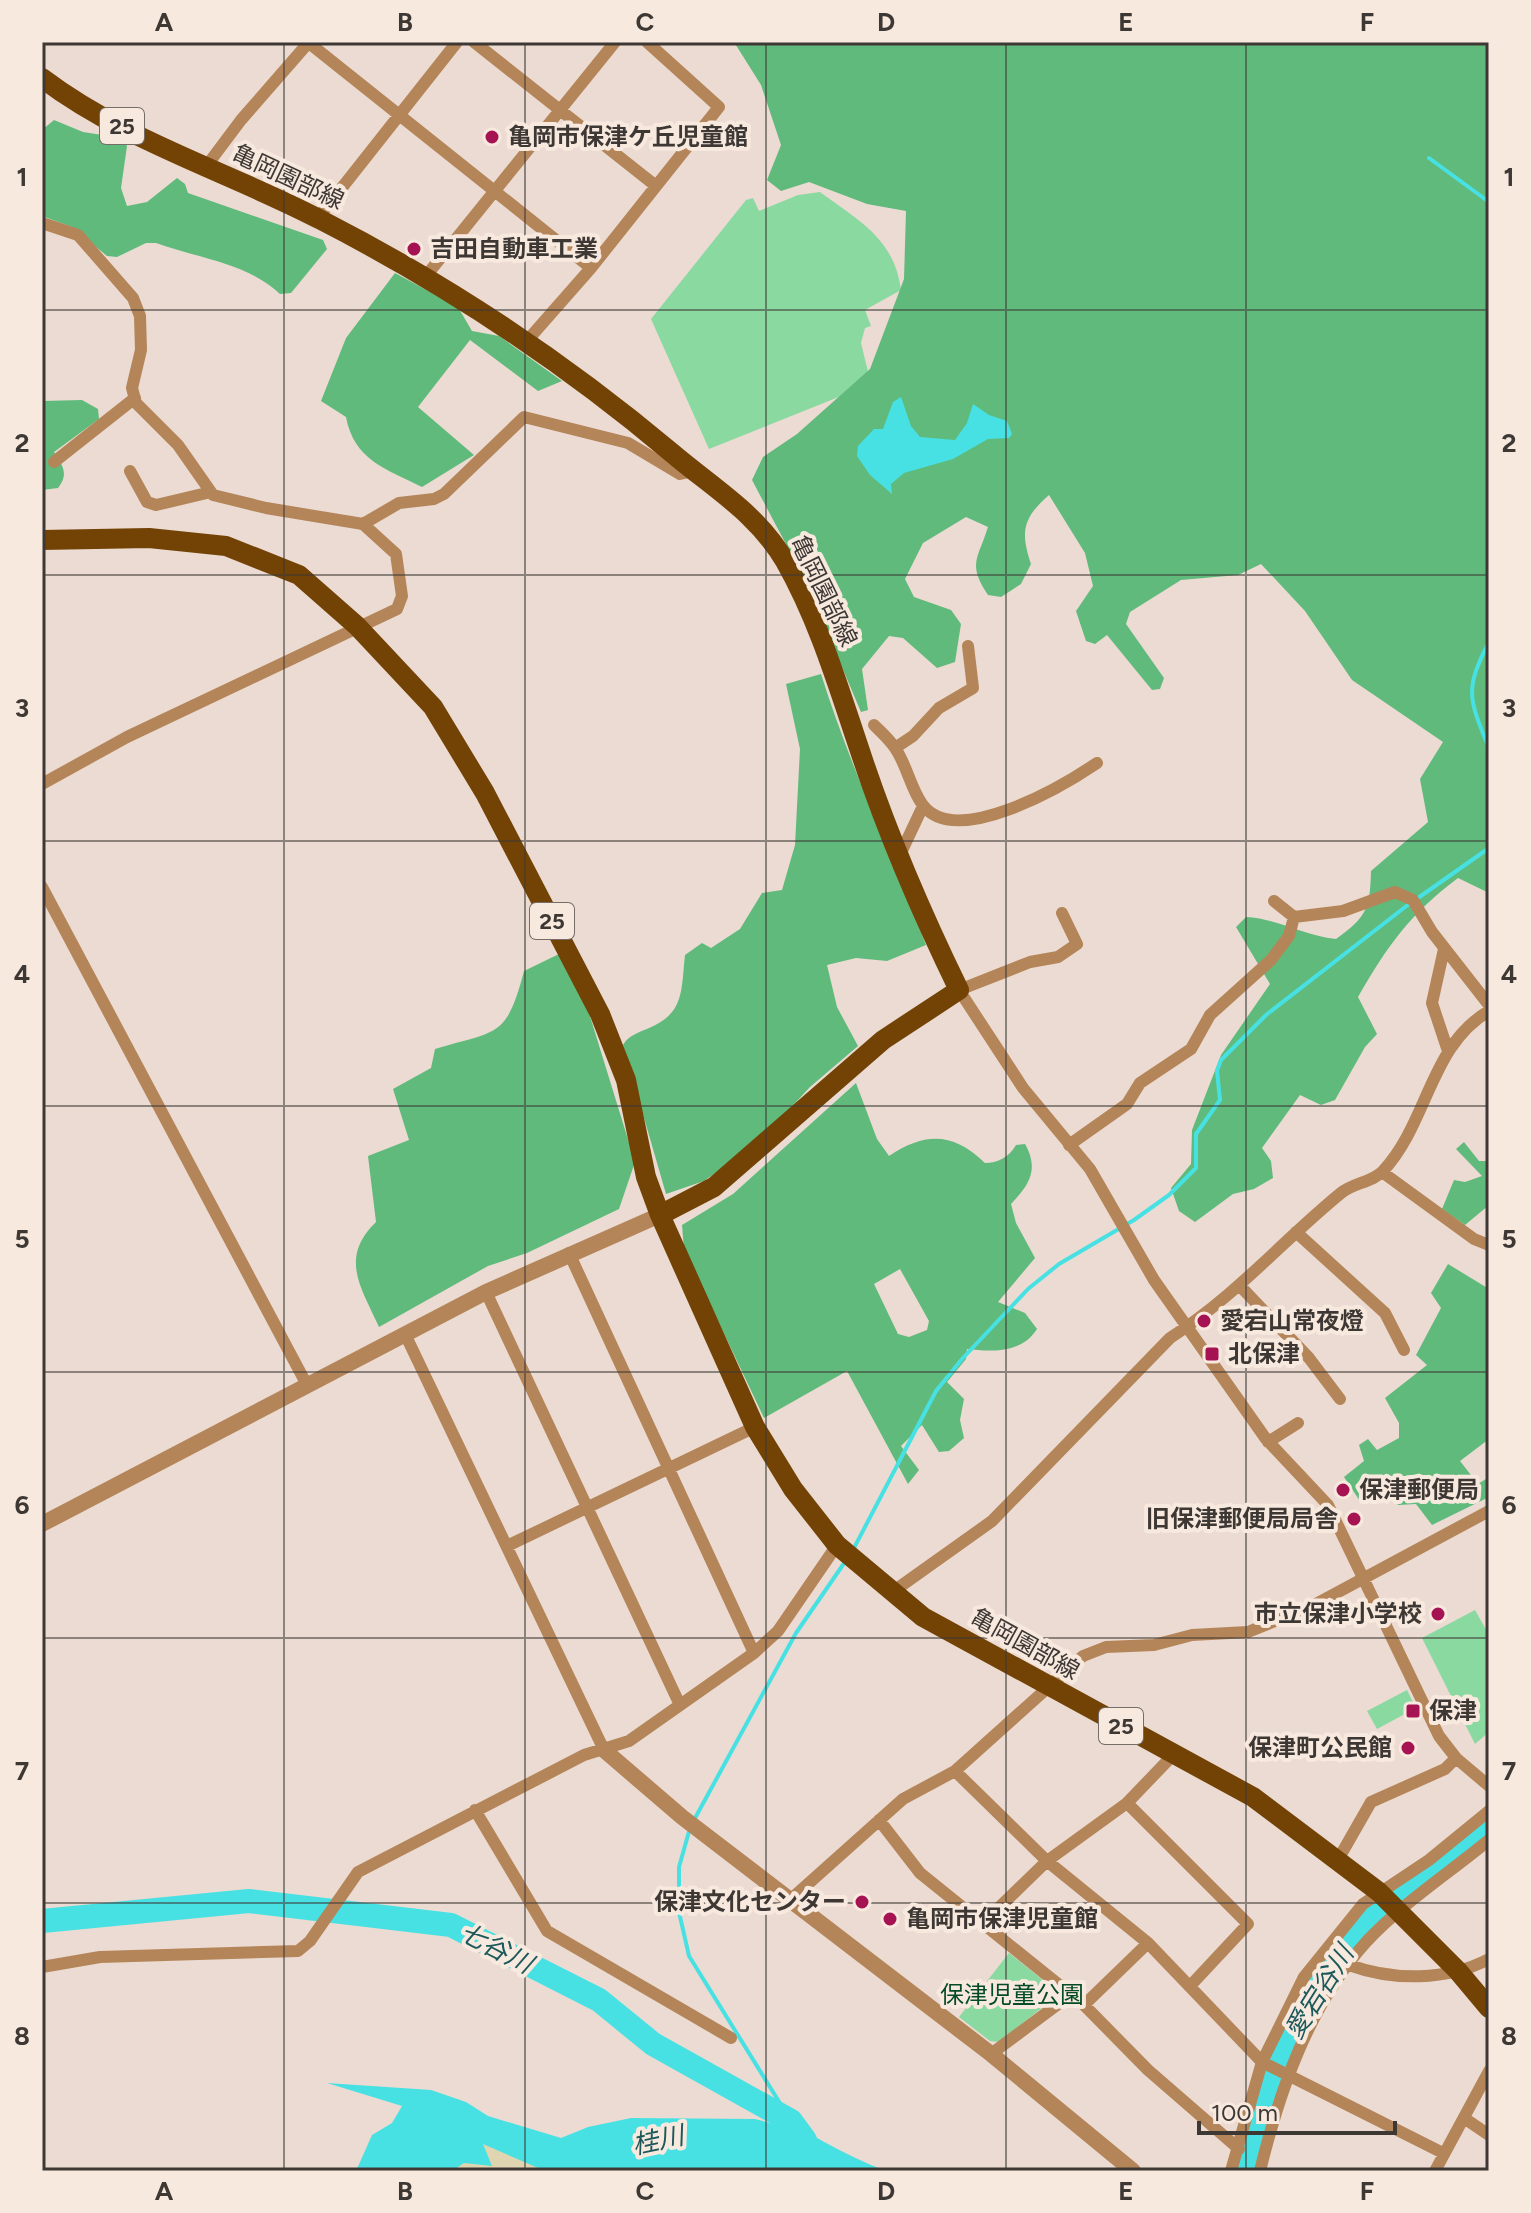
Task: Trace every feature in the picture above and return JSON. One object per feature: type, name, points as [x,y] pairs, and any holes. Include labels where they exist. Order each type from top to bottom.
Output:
[{"type":"main road","name":"亀岡園部線","points":[[42,78],[67,97],[205,168],[318,218],[426,276],[526,342],[738,502],[784,559],[829,654],[899,857],[959,990]]},
{"type":"main road","name":"亀岡園部線","points":[[42,540],[149,538],[226,546],[299,575],[357,626],[433,707],[485,793],[600,1014],[626,1080],[646,1177],[660,1215],[755,1427],[793,1489],[845,1552],[923,1617],[1253,1797],[1339,1858],[1389,1902],[1458,1971],[1489,2008]]},
{"type":"main road","points":[[660,1215],[714,1187],[873,1049],[959,990]]},
{"type":"street","points":[[205,168],[241,120],[309,42],[591,268]]},
{"type":"street","points":[[318,218],[457,42]]},
{"type":"street","points":[[474,42],[656,186]]},
{"type":"street","points":[[426,276],[615,42]]},
{"type":"street","points":[[526,342],[591,268],[719,107],[647,42]]},
{"type":"street","points":[[42,223],[78,235],[133,298],[140,316],[141,350],[132,388],[135,398],[178,445],[211,492],[223,499],[363,524],[396,554],[402,596],[397,609],[127,737],[42,784]]},
{"type":"street","points":[[54,462],[135,398]]},
{"type":"street","points":[[363,524],[399,503],[434,499],[444,494],[524,417],[628,443],[680,474],[694,471]]},
{"type":"street","points":[[130,471],[147,502],[156,505],[211,492]]},
{"type":"street","points":[[895,748],[913,736],[939,708],[973,688],[968,646]]},
{"type":"street","points":[[874,725],[895,748],[923,806],[941,817],[966,821],[1058,790],[1097,763]]},
{"type":"street","points":[[899,857],[923,806]]},
{"type":"street","points":[[42,887],[307,1385]]},
{"type":"street","points":[[1274,901],[1294,917],[1343,911],[1395,892],[1413,900],[1444,949],[1489,1005]]},
{"type":"street","points":[[1062,913],[1077,944],[1058,957],[1030,962],[959,990],[1023,1088],[1090,1169],[1187,1327],[1268,1442],[1328,1505],[1439,1736],[1456,1758],[1489,1786]]},
{"type":"street","points":[[1069,1145],[1127,1104],[1140,1083],[1191,1049],[1210,1015],[1271,960],[1289,936],[1294,917]]},
{"type":"street","points":[[1444,949],[1432,1003],[1448,1051]]},
{"type":"street","points":[[891,1593],[992,1521],[1170,1338],[1241,1287],[1344,1190],[1382,1172],[1407,1134],[1448,1051],[1471,1021],[1489,1011]]},
{"type":"street","points":[[1382,1172],[1474,1239],[1489,1245]]},
{"type":"street","points":[[42,1524],[486,1292],[660,1215]]},
{"type":"street","points":[[1296,1232],[1327,1264],[1385,1313],[1404,1350]]},
{"type":"street","points":[[569,1253],[754,1653]]},
{"type":"street","points":[[1241,1287],[1309,1358],[1340,1399]]},
{"type":"street","points":[[486,1292],[680,1705]]},
{"type":"street","points":[[405,1334],[604,1750],[682,1817],[991,2054],[1133,2171]]},
{"type":"street","points":[[1268,1442],[1298,1423]]},
{"type":"street","points":[[507,1546],[755,1427]]},
{"type":"street","points":[[790,1900],[903,1799],[955,1771],[1047,1685],[1083,1656],[1106,1647],[1154,1645],[1192,1635],[1248,1632],[1314,1605],[1489,1511]]},
{"type":"street","points":[[42,1967],[100,1957],[298,1951],[310,1941],[358,1872],[584,1755],[629,1741],[754,1653],[778,1631],[845,1552]]},
{"type":"street","points":[[983,1923],[1047,1861],[1127,1803],[1174,1754]]},
{"type":"street","points":[[1339,1858],[1371,1802],[1445,1769],[1456,1758]]},
{"type":"street","points":[[955,1771],[1047,1861],[1148,1943],[1264,2063],[1443,2153]]},
{"type":"street","points":[[1127,1803],[1248,1924],[1191,1985]]},
{"type":"street","points":[[475,1810],[547,1931],[731,2038]]},
{"type":"street","points":[[1265,2169],[1285,2073],[1302,2038],[1389,1902],[1429,1860],[1489,1811]]},
{"type":"street","points":[[879,1820],[920,1873],[1084,2005],[1148,2070],[1239,2149]]},
{"type":"street","points":[[1231,2171],[1264,2063],[1304,1977],[1342,1927],[1389,1902],[1489,1840]]},
{"type":"street","points":[[1084,2005],[1148,1943]]},
{"type":"street","points":[[1349,1965],[1391,1976],[1458,1971],[1489,1959]]},
{"type":"street","points":[[991,2054],[1069,1996]]},
{"type":"street","points":[[1435,2171],[1489,2071]]},
{"type":"street","points":[[1464,2118],[1489,2135]]},
{"type":"green space","points":[[734,42],[1489,42],[1489,893],[1458,878],[1413,918],[1390,946],[1358,997],[1377,1034],[1365,1047],[1335,1100],[1321,1105],[1300,1095],[1262,1148],[1271,1161],[1273,1178],[1254,1189],[1233,1194],[1195,1222],[1179,1211],[1171,1188],[1191,1164],[1192,1130],[1221,1055],[1270,984],[1236,927],[1246,917],[1258,918],[1336,939],[1354,924],[1368,903],[1371,871],[1428,822],[1420,779],[1443,742],[1352,680],[1305,611],[1261,564],[1238,575],[1181,580],[1130,612],[1126,624],[1164,678],[1160,689],[1152,690],[1107,635],[1095,644],[1086,641],[1076,611],[1093,586],[1085,553],[1049,495],[1034,511],[1026,526],[1031,564],[1021,584],[1001,597],[988,595],[976,568],[988,527],[966,517],[923,543],[905,579],[914,597],[951,610],[961,624],[955,662],[937,668],[903,638],[889,636],[862,669],[868,710],[861,712],[805,580],[752,480],[763,457],[797,434],[870,369],[904,279],[906,211],[867,204],[809,182],[781,191],[767,180],[781,145],[761,85]]},
{"type":"green space","points":[[54,120],[83,132],[122,138],[127,146],[121,188],[127,206],[147,202],[177,178],[185,184],[188,193],[323,240],[327,249],[291,293],[280,294],[238,268],[156,243],[146,243],[117,257],[107,256],[72,227],[42,216],[42,130]]},
{"type":"green space","points":[[820,192],[872,232],[883,244],[897,272],[901,290],[865,310],[871,326],[865,328],[861,343],[871,384],[709,449],[651,319],[746,200],[753,198],[759,211],[798,195]]},
{"type":"green space","points":[[395,273],[458,307],[472,331],[499,336],[562,381],[538,391],[470,340],[418,407],[474,455],[422,487],[384,468],[364,453],[350,432],[346,417],[321,401],[346,338]]},
{"type":"green space","points":[[82,400],[98,409],[99,419],[54,452],[62,466],[63,478],[58,488],[42,490],[42,401]]},
{"type":"green space","points":[[821,674],[926,945],[887,961],[856,958],[827,965],[837,1007],[858,1046],[810,1087],[759,1142],[704,1181],[666,1194],[623,1045],[631,1037],[661,1022],[675,1008],[681,990],[685,955],[702,943],[711,948],[740,929],[762,893],[782,890],[795,845],[800,749],[786,684]]},
{"type":"green space","points":[[559,954],[589,1013],[635,1162],[619,1209],[527,1253],[488,1266],[379,1327],[360,1286],[356,1260],[358,1248],[376,1222],[368,1156],[409,1140],[393,1089],[431,1068],[435,1049],[486,1034],[505,1021],[524,971]]},
{"type":"green space","points":[[856,1083],[877,1139],[889,1156],[915,1143],[938,1139],[962,1145],[985,1163],[990,1163],[1007,1156],[1016,1145],[1025,1144],[1032,1169],[1023,1190],[1011,1204],[1016,1223],[1035,1258],[998,1302],[1025,1313],[1037,1329],[1015,1347],[986,1351],[967,1349],[966,1359],[947,1382],[964,1399],[960,1420],[964,1438],[949,1451],[939,1452],[922,1425],[901,1446],[919,1470],[908,1484],[847,1371],[764,1418],[684,1249],[682,1225],[733,1194]],"holes":[[[900,1269],[929,1321],[927,1330],[909,1337],[898,1334],[874,1284]]]},
{"type":"green space","points":[[1464,1142],[1479,1161],[1489,1161],[1489,1205],[1465,1225],[1442,1209],[1454,1180],[1465,1182],[1482,1176],[1456,1149]]},
{"type":"green space","points":[[1448,1264],[1489,1289],[1489,1439],[1460,1461],[1478,1484],[1489,1477],[1489,1497],[1432,1525],[1416,1504],[1398,1505],[1391,1492],[1362,1504],[1344,1477],[1364,1461],[1359,1445],[1368,1439],[1377,1450],[1399,1438],[1399,1423],[1385,1398],[1427,1365],[1416,1355],[1441,1308],[1431,1293]]},
{"type":"green space","points":[[1475,1610],[1489,1635],[1489,1732],[1475,1744],[1422,1638]]},
{"type":"green space","points":[[1407,1690],[1416,1708],[1377,1729],[1367,1711]]},
{"type":"green space","name":"保津児童公園","points":[[1009,1953],[1054,1989],[1054,1998],[999,2042],[990,2041],[959,2017]]},
{"type":"sand","points":[[482,2143],[547,2169],[452,2171]]},
{"type":"water","points":[[901,397],[911,426],[920,437],[955,440],[967,423],[973,404],[989,415],[1007,421],[1012,434],[1009,438],[988,439],[953,459],[904,473],[891,484],[892,494],[870,475],[857,456],[858,446],[874,429],[883,429],[893,402]]},
{"type":"water","name":"桂川","points":[[715,2081],[842,2151],[886,2171],[545,2171],[483,2144],[492,2166],[464,2163],[452,2171],[356,2171],[372,2135],[392,2123],[402,2106],[327,2083],[431,2090],[466,2102],[488,2116],[561,2138],[588,2127],[631,2118],[755,2119],[774,2124],[717,2090]]},
{"type":"waterway","points":[[1429,158],[1489,202]]},
{"type":"waterway","points":[[1489,642],[1476,672],[1472,695],[1489,748]]},
{"type":"waterway","points":[[1418,898],[1489,848]]},
{"type":"waterway","points":[[854,1548],[936,1391],[962,1359],[1028,1289],[1059,1264],[1134,1220],[1169,1195],[1196,1168],[1196,1134],[1220,1100],[1217,1071],[1221,1060],[1266,1015],[1409,904]]},
{"type":"waterway","points":[[694,1820],[796,1633],[847,1559]]},
{"type":"waterway","name":"愛宕谷川","points":[[1247,2171],[1286,2044],[1338,1954],[1371,1917],[1489,1824]]},
{"type":"waterway","points":[[690,1828],[679,1867],[679,1912],[689,1956],[791,2121]]},
{"type":"waterway","name":"七谷川","points":[[42,1921],[249,1901],[451,1925],[599,2000],[653,2044],[791,2121],[805,2140]]},
{"type":"place","name":"亀岡市保津ケ丘児童館","points":[[492,137]]},
{"type":"place","name":"吉田自動車工業","points":[[414,249]]},
{"type":"place","name":"愛宕山常夜燈","points":[[1204,1321]]},
{"type":"place","name":"北保津","points":[[1212,1354]]},
{"type":"place","name":"保津郵便局","points":[[1343,1490]]},
{"type":"place","name":"旧保津郵便局局舎","points":[[1354,1519]]},
{"type":"place","name":"市立保津小学校","points":[[1438,1614]]},
{"type":"place","name":"保津","points":[[1413,1711]]},
{"type":"place","name":"保津町公民館","points":[[1408,1748]]},
{"type":"place","name":"保津文化センター","points":[[862,1902]]},
{"type":"place","name":"亀岡市保津児童館","points":[[890,1919]]}]
